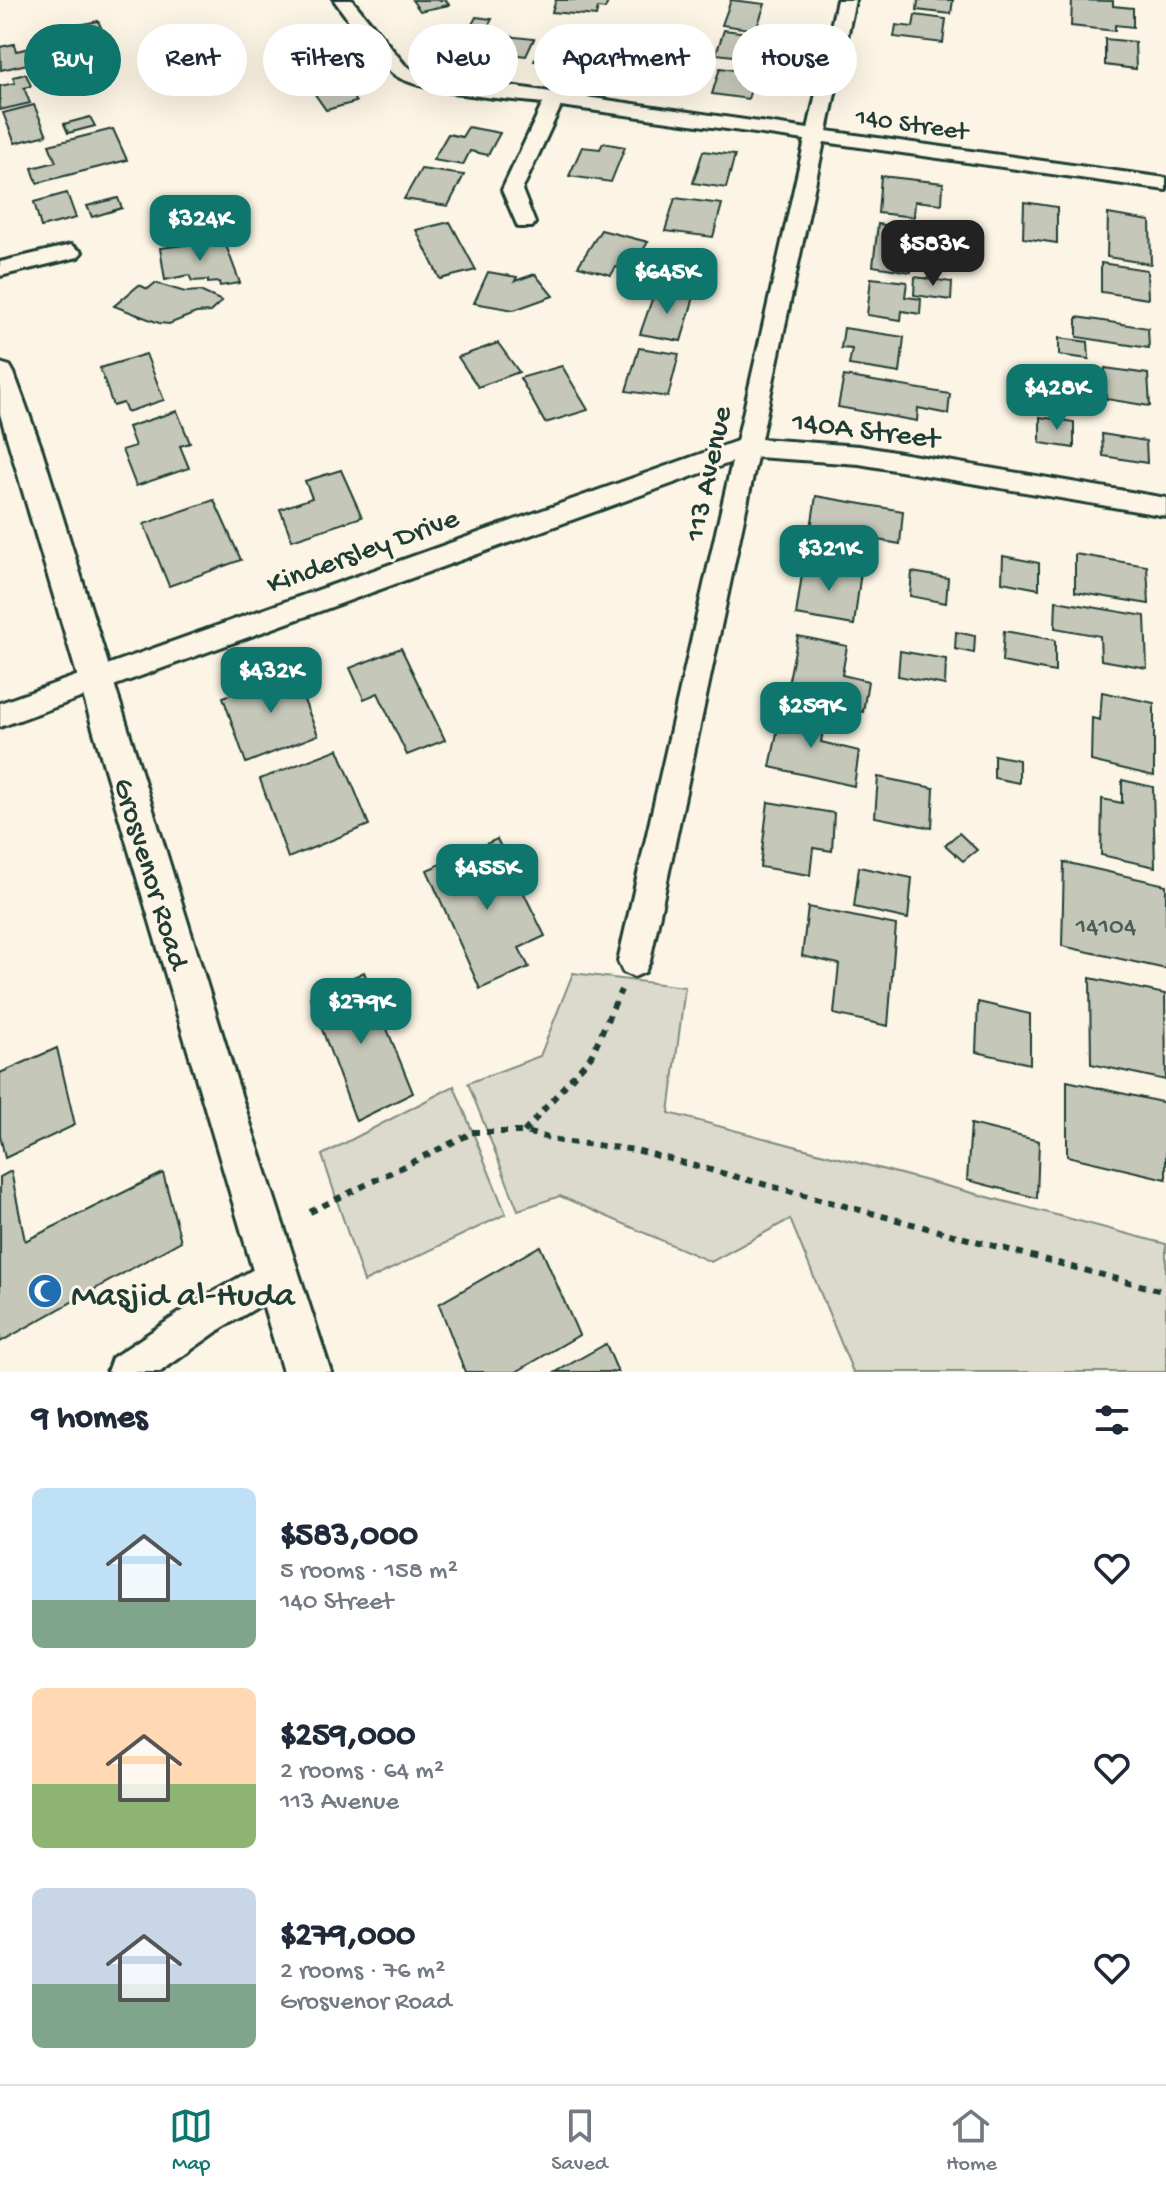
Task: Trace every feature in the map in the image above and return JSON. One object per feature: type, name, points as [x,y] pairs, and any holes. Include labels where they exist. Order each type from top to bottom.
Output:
[{"type":"street","name":"140 Street","points":[[343,0],[399,69],[413,77],[554,100],[1166,184]]},
{"type":"street","name":"113 Avenue","points":[[634,961],[846,0]]},
{"type":"street","points":[[525,223],[512,190],[554,100]]},
{"type":"street","points":[[0,269],[71,252]]},
{"type":"street","name":"Grosvenor Road","points":[[0,373],[27,450],[94,681],[307,1372]]},
{"type":"street","name":"140A Street","points":[[747,447],[859,455],[1166,507]]},
{"type":"street","name":"Kindersley Drive","points":[[0,715],[747,447]]},
{"type":"street","points":[[126,1372],[209,1315],[277,1275]]},
{"type":"path","points":[[525,1132],[591,1056],[634,961]]},
{"type":"path","points":[[310,1212],[472,1132],[525,1132],[561,1141],[636,1150],[1166,1292]]},
{"type":"shaded area","points":[[573,973],[685,987],[669,1113],[1166,1244],[1166,1372],[853,1372],[790,1219],[711,1262],[560,1196],[518,1210],[468,1083],[540,1056]]},
{"type":"shaded area","points":[[454,1086],[506,1214],[364,1282],[322,1155]]},
{"type":"building","points":[[412,0],[446,0],[449,5],[420,11]]},
{"type":"building","points":[[556,0],[609,0],[605,9],[598,8],[596,16],[552,12]]},
{"type":"building","points":[[731,0],[765,4],[758,24],[722,25]]},
{"type":"building","points":[[918,0],[953,0],[951,14],[917,10]]},
{"type":"building","points":[[1072,0],[1113,1],[1113,6],[1133,8],[1133,27],[1115,25],[1115,31],[1071,26]]},
{"type":"building","points":[[915,15],[946,19],[943,43],[894,37],[896,25],[913,27]]},
{"type":"building","points":[[476,17],[492,19],[489,24],[472,24]]},
{"type":"building","points":[[724,30],[732,31],[732,56],[716,54]]},
{"type":"building","points":[[518,37],[534,39],[526,56],[518,55]]},
{"type":"building","points":[[1105,39],[1135,42],[1136,69],[1105,65]]},
{"type":"building","points":[[14,44],[16,51],[24,49],[24,65],[1,70],[0,47]]},
{"type":"building","points":[[720,68],[732,70],[732,96],[749,96],[748,99],[716,95]]},
{"type":"building","points":[[24,74],[24,96],[27,96],[30,103],[0,110],[0,86],[15,83],[13,77]]},
{"type":"building","points":[[316,96],[352,96],[356,102],[326,110]]},
{"type":"building","points":[[34,105],[47,135],[15,143],[3,113]]},
{"type":"building","points":[[90,117],[95,126],[68,133],[64,124]]},
{"type":"building","points":[[468,127],[500,133],[488,155],[470,151],[463,165],[433,160],[448,134],[462,137]]},
{"type":"building","points":[[113,129],[127,160],[37,183],[32,168],[56,162],[49,145]]},
{"type":"building","points":[[603,143],[625,147],[611,182],[569,176],[582,147],[600,149]]},
{"type":"building","points":[[703,151],[735,155],[726,188],[693,183]]},
{"type":"building","points":[[421,169],[464,175],[448,206],[404,199]]},
{"type":"building","points":[[881,176],[943,183],[942,204],[915,201],[914,217],[878,213]]},
{"type":"building","points":[[67,193],[76,218],[41,227],[34,202]]},
{"type":"building","points":[[118,198],[122,208],[92,217],[87,206]]},
{"type":"building","points":[[675,198],[722,204],[713,237],[665,231]]},
{"type":"building","points":[[207,200],[212,234],[161,243],[157,208]]},
{"type":"building","points":[[1024,202],[1057,207],[1057,243],[1023,238]]},
{"type":"building","points":[[1108,214],[1150,221],[1151,264],[1107,257]]},
{"type":"building","points":[[450,222],[476,270],[440,279],[416,230]]},
{"type":"building","points":[[878,224],[914,229],[913,237],[926,238],[924,265],[911,263],[911,272],[873,266]]},
{"type":"building","points":[[601,230],[648,242],[631,270],[616,267],[611,275],[578,266]]},
{"type":"building","points":[[224,240],[240,283],[220,286],[219,282],[208,283],[208,280],[192,281],[189,275],[165,280],[160,248]]},
{"type":"building","points":[[1101,263],[1147,270],[1148,299],[1101,292]]},
{"type":"building","points":[[488,272],[517,277],[515,281],[535,274],[553,296],[514,310],[474,303]]},
{"type":"building","points":[[915,277],[952,282],[951,300],[914,295]]},
{"type":"building","points":[[871,278],[907,282],[905,297],[921,299],[920,314],[902,311],[901,320],[867,315]]},
{"type":"building","points":[[155,283],[185,292],[200,291],[222,301],[210,312],[196,313],[169,324],[114,306],[139,285],[148,289]]},
{"type":"building","points":[[655,291],[694,297],[681,341],[640,334]]},
{"type":"building","points":[[1077,317],[1148,328],[1149,348],[1077,337]]},
{"type":"building","points":[[844,328],[904,337],[900,373],[849,365],[852,349],[841,348]]},
{"type":"building","points":[[1059,338],[1088,342],[1089,359],[1059,355]]},
{"type":"building","points":[[498,343],[519,372],[478,387],[458,357]]},
{"type":"building","points":[[639,348],[679,354],[668,397],[626,391]]},
{"type":"building","points":[[146,354],[164,400],[127,412],[123,403],[113,406],[100,368]]},
{"type":"building","points":[[562,366],[588,410],[545,423],[520,378]]},
{"type":"building","points":[[1105,368],[1148,374],[1150,406],[1106,399]]},
{"type":"building","points":[[844,376],[950,394],[948,414],[918,408],[917,421],[838,407]]},
{"type":"building","points":[[177,411],[190,443],[180,446],[189,468],[136,486],[122,450],[135,446],[128,427]]},
{"type":"building","points":[[1040,417],[1074,422],[1074,448],[1040,443]]},
{"type":"building","points":[[1102,434],[1146,441],[1147,463],[1103,456]]},
{"type":"building","points":[[341,470],[362,517],[292,540],[280,509],[312,498],[305,481]]},
{"type":"building","points":[[816,496],[903,511],[900,544],[811,528]]},
{"type":"building","points":[[214,500],[241,560],[169,586],[144,524]]},
{"type":"building","points":[[1075,554],[1147,566],[1149,604],[1075,592]]},
{"type":"building","points":[[1003,556],[1039,563],[1039,589],[1002,582]]},
{"type":"building","points":[[804,561],[861,571],[854,625],[796,615]]},
{"type":"building","points":[[912,572],[948,578],[946,603],[910,596]]},
{"type":"building","points":[[1056,601],[1145,616],[1147,668],[1101,660],[1100,636],[1055,628]]},
{"type":"building","points":[[1004,631],[1055,640],[1055,672],[1002,662]]},
{"type":"building","points":[[956,632],[975,636],[974,653],[955,649]]},
{"type":"building","points":[[798,636],[847,646],[842,675],[868,681],[863,712],[786,694]]},
{"type":"building","points":[[401,648],[445,740],[407,755],[378,693],[364,699],[350,668]]},
{"type":"building","points":[[900,651],[946,659],[945,685],[898,676]]},
{"type":"building","points":[[300,668],[311,695],[303,698],[318,735],[246,763],[223,697]]},
{"type":"building","points":[[1102,692],[1154,703],[1154,776],[1091,761],[1092,718],[1100,720]]},
{"type":"building","points":[[782,708],[825,718],[821,742],[859,751],[854,786],[770,767]]},
{"type":"building","points":[[338,749],[369,825],[288,858],[260,779]]},
{"type":"building","points":[[994,755],[1019,760],[1019,783],[994,778]]},
{"type":"building","points":[[878,777],[934,788],[932,828],[875,817]]},
{"type":"building","points":[[1122,780],[1153,787],[1155,867],[1101,855],[1102,799],[1122,803]]},
{"type":"building","points":[[768,802],[834,813],[832,851],[813,848],[810,875],[760,867]]},
{"type":"building","points":[[959,833],[977,850],[963,861],[945,845]]},
{"type":"building","points":[[497,839],[545,936],[519,948],[529,967],[480,989],[427,870]]},
{"type":"building","points":[[1064,862],[1166,885],[1166,969],[1062,946]]},
{"type":"building","points":[[859,867],[912,878],[908,919],[854,907]]},
{"type":"building","points":[[808,907],[896,925],[888,1026],[834,1014],[839,964],[802,956]]},
{"type":"building","points":[[364,972],[413,1093],[356,1121],[310,997]]},
{"type":"building","points":[[1090,978],[1165,994],[1166,1080],[1091,1064]]},
{"type":"building","points":[[978,1002],[1030,1014],[1030,1064],[976,1052]]},
{"type":"building","points":[[57,1048],[75,1125],[5,1158],[0,1135],[0,1073]]},
{"type":"building","points":[[1067,1081],[1166,1103],[1166,1179],[1067,1156]]},
{"type":"building","points":[[971,1124],[1039,1141],[1037,1198],[967,1180]]},
{"type":"building","name":"Masjid al-Huda","points":[[11,1171],[25,1241],[163,1173],[181,1241],[0,1342],[0,1177]]},
{"type":"building","points":[[540,1246],[579,1335],[516,1372],[465,1372],[439,1304]]},
{"type":"building","points":[[606,1344],[618,1372],[556,1372]]},
{"type":"place","name":"Masjid al-Huda","points":[[45,1291]]}]
